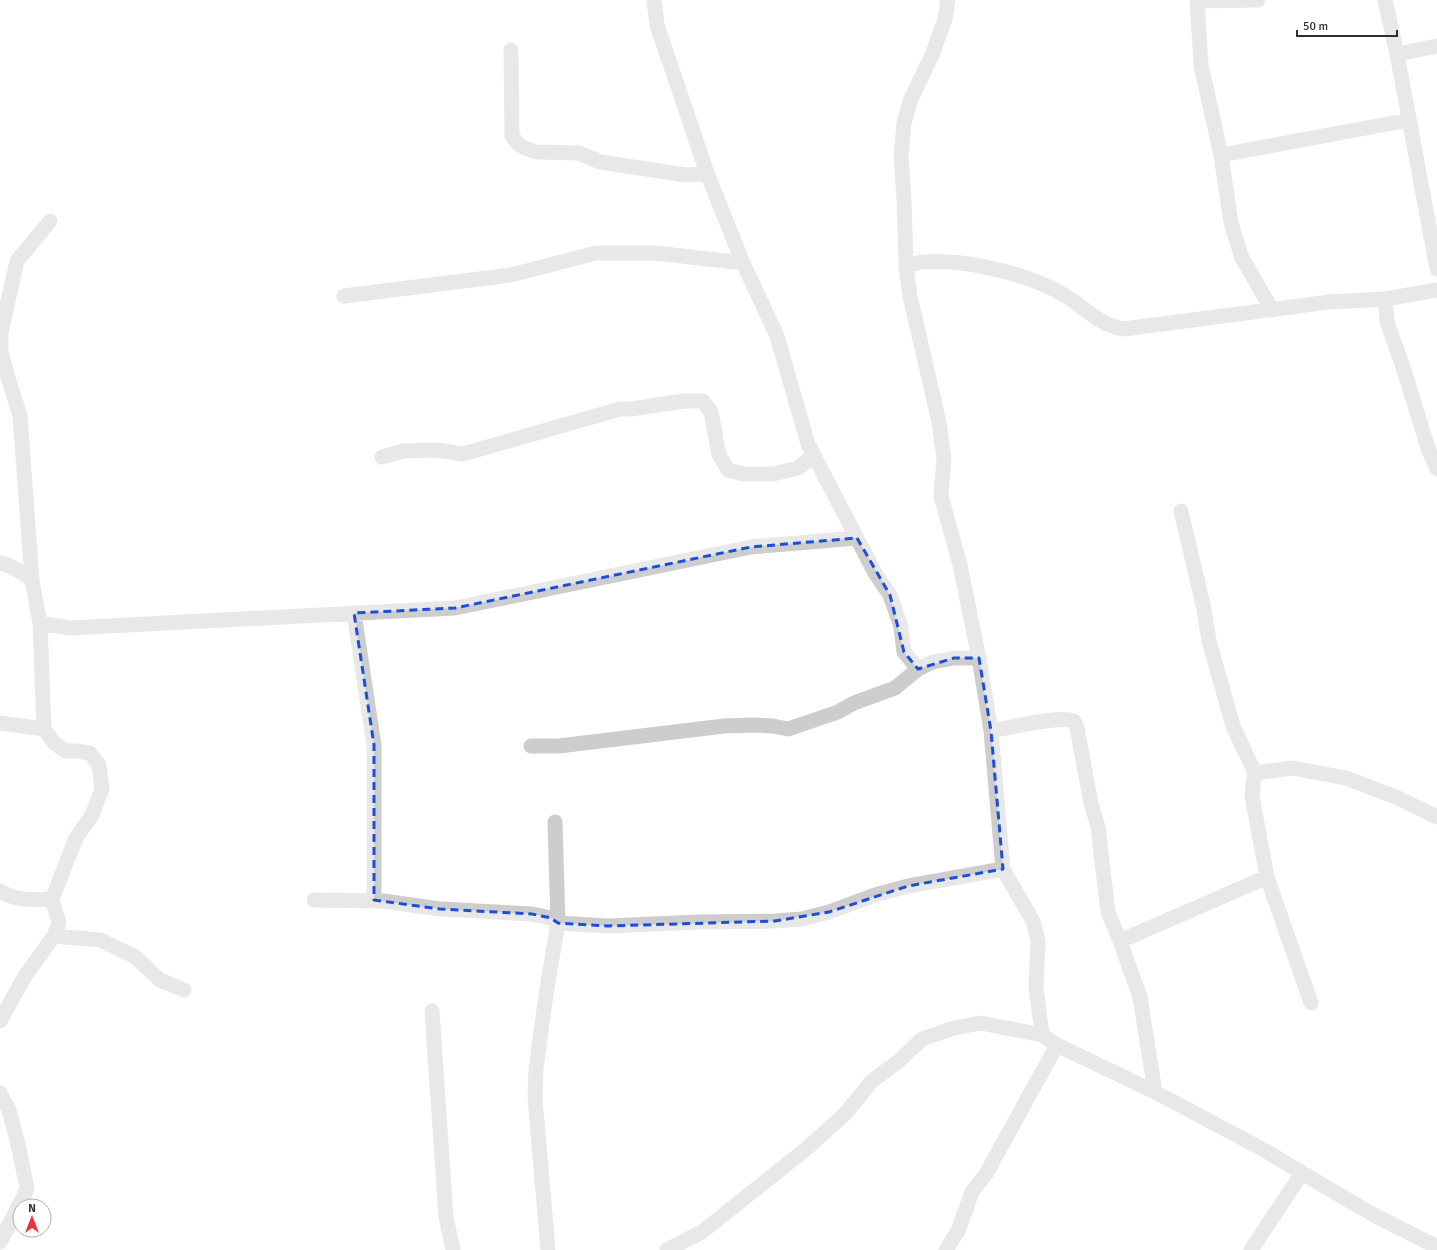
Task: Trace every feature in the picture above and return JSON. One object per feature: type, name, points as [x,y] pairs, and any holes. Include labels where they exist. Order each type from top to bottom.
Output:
[{"type":"street","points":[[654,0],[657,25],[707,173],[744,263],[777,336],[808,444],[875,573],[890,594],[900,627],[904,652],[918,670]]},
{"type":"street","points":[[948,0],[944,19],[932,55],[910,101],[904,123],[900,156],[904,199],[906,266],[910,296],[939,422],[944,459],[942,496],[960,565],[979,658],[991,731],[1003,869],[1032,921],[1038,941],[1036,987],[1042,1035]]},
{"type":"street","points":[[1258,0],[1197,0],[1201,65],[1221,155],[1231,223],[1242,258],[1272,310]]},
{"type":"street","points":[[1385,0],[1397,54],[1437,268]]},
{"type":"street","points":[[1397,54],[1437,46]]},
{"type":"street","points":[[511,50],[512,136],[518,144],[536,152],[579,153],[600,162],[686,175],[707,173]]},
{"type":"street","points":[[1221,155],[1409,120]]},
{"type":"street","points":[[0,1021],[25,976],[54,936],[59,923],[52,898],[76,838],[92,815],[102,789],[99,765],[90,753],[66,751],[54,743],[44,729],[40,623],[32,580],[20,415],[1,352],[0,332],[17,261],[50,221]]},
{"type":"street","points":[[344,296],[511,275],[596,253],[656,253],[744,263]]},
{"type":"street","points":[[906,266],[923,262],[961,263],[1009,273],[1037,283],[1065,296],[1104,323],[1115,328],[1124,329],[1329,302],[1384,299],[1437,290]]},
{"type":"street","points":[[1384,299],[1386,322],[1402,364],[1428,451],[1437,468]]},
{"type":"street","points":[[382,457],[403,451],[436,450],[463,454],[620,409],[632,409],[684,400],[703,400],[711,412],[719,455],[728,470],[744,474],[773,474],[798,468],[814,456]]},
{"type":"street","points":[[1181,511],[1204,609],[1208,641],[1233,726],[1255,773],[1252,784],[1252,796],[1267,877],[1312,1003]]},
{"type":"street","points":[[40,623],[70,628],[455,608],[751,547],[857,538]]},
{"type":"street","points":[[0,563],[5,564],[32,580]]},
{"type":"street","points":[[354,613],[374,745],[374,900]]},
{"type":"street","points":[[530,746],[559,746],[724,726],[755,725],[788,729],[832,714],[854,703],[895,688],[918,670],[933,662],[954,658],[979,658]]},
{"type":"street","points":[[991,731],[1068,718],[1074,721],[1077,728],[1091,803],[1098,827],[1108,912],[1140,997],[1155,1092]]},
{"type":"street","points":[[0,724],[44,729]]},
{"type":"street","points":[[1255,773],[1292,768],[1346,778],[1396,797],[1437,817]]},
{"type":"street","points":[[548,1250],[535,1098],[536,1068],[558,923],[555,822]]},
{"type":"street","points":[[314,900],[374,900],[398,902],[440,909],[532,914],[551,918],[558,923],[608,926],[698,922],[775,922],[802,919],[829,912],[875,895],[908,886],[1003,869]]},
{"type":"street","points":[[1120,941],[1267,877]]},
{"type":"street","points":[[0,891],[5,894],[29,900],[52,898]]},
{"type":"street","points":[[54,936],[100,940],[134,956],[160,980],[184,990]]},
{"type":"street","points":[[432,1011],[446,1217],[453,1250]]},
{"type":"street","points":[[667,1250],[702,1232],[806,1149],[845,1114],[872,1081],[899,1062],[922,1039],[954,1028],[981,1023],[1042,1035],[1057,1045],[1155,1092],[1266,1150],[1302,1174],[1374,1215],[1437,1247]]},
{"type":"street","points":[[949,1249],[958,1231],[972,1192],[986,1174],[1057,1045]]},
{"type":"street","points":[[0,1093],[9,1110],[18,1144],[26,1188],[23,1198],[0,1242]]},
{"type":"street","points":[[1250,1250],[1302,1174]]},
{"type":"highlighted area","points":[[857,538],[890,595],[904,652],[918,669],[954,658],[979,658],[991,731],[1003,869],[908,886],[829,912],[775,921],[608,926],[558,923],[551,918],[532,914],[440,909],[374,900],[374,745],[354,613],[455,608],[751,547]]}]
